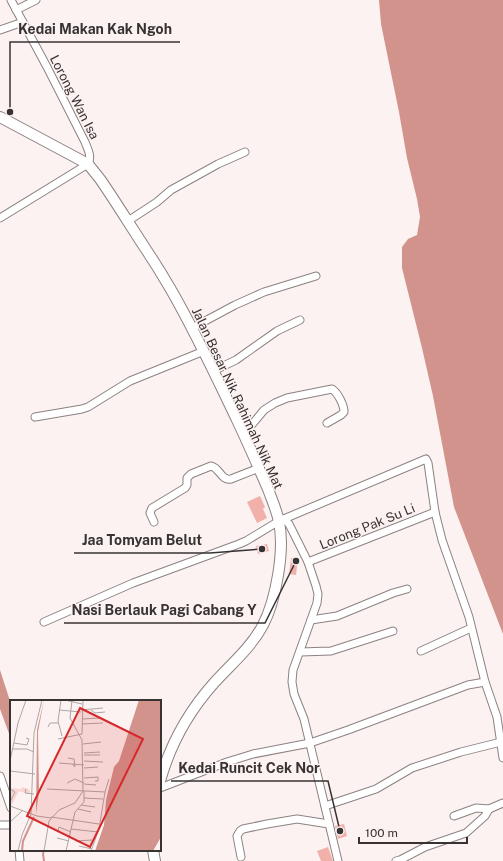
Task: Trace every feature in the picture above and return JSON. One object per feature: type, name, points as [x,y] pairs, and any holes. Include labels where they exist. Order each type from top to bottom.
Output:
[{"type":"street","name":"Lorong Wan Isa","points":[[11,0],[47,66],[85,142],[90,155],[88,164]]},
{"type":"street","points":[[16,10],[36,0]]},
{"type":"street","points":[[0,30],[23,22]]},
{"type":"street","name":"Jalan Besar Nik Rahimah Nik Mat","points":[[0,117],[88,164],[100,179],[163,276],[192,328],[244,434],[282,520],[276,582],[272,602],[263,625],[251,645],[214,683],[199,701],[172,746],[161,778]]},
{"type":"street","points":[[128,221],[157,202],[171,190],[218,164],[245,152]]},
{"type":"street","points":[[0,218],[88,164]]},
{"type":"street","points":[[192,328],[235,304],[264,292],[316,276]]},
{"type":"street","points":[[213,371],[236,360],[277,331],[300,320]]},
{"type":"street","points":[[35,417],[88,406],[130,381],[204,351]]},
{"type":"street","points":[[244,434],[264,410],[275,403],[287,398],[332,389],[344,408],[344,412],[327,422]]},
{"type":"street","points":[[44,622],[133,583],[239,544],[282,520],[426,459],[428,463],[434,512],[442,540],[469,617],[485,682],[497,717],[503,758]]},
{"type":"street","points":[[154,522],[150,513],[152,508],[185,488],[187,485],[187,478],[191,474],[211,466],[218,469],[222,476],[228,480],[259,468]]},
{"type":"street","name":"Lorong Pak Su Li","points":[[308,562],[434,512]]},
{"type":"street","points":[[282,520],[289,524],[308,562],[318,594],[317,603],[293,670],[292,682],[294,694],[304,719],[338,861]]},
{"type":"street","points":[[311,620],[337,616],[392,592],[407,589]]},
{"type":"street","points":[[421,651],[471,628]]},
{"type":"street","points":[[300,652],[331,651],[393,631]]},
{"type":"street","points":[[161,788],[227,762],[253,754],[310,743],[468,685],[485,682]]},
{"type":"street","points":[[325,806],[376,788],[412,768],[461,752],[501,742]]},
{"type":"street","points":[[0,776],[10,805]]},
{"type":"street","points":[[454,816],[477,808],[489,809],[503,803]]},
{"type":"street","points":[[396,861],[425,847],[466,833],[485,816],[489,809]]},
{"type":"street","points":[[241,857],[237,836],[241,830],[297,819],[329,824]]},
{"type":"street","points":[[0,825],[10,826]]},
{"type":"street","points":[[19,851],[20,861]]},
{"type":"street","points":[[153,851],[155,861]]},
{"type":"shaded area","points":[[379,0],[503,0],[503,634],[454,507],[433,396],[402,268],[402,247],[408,239],[417,235],[420,217],[381,24]]},
{"type":"shaded area","points":[[0,670],[10,701],[10,736],[0,709]]},
{"type":"building","points":[[260,496],[265,507],[263,509],[267,518],[257,523],[247,502]]},
{"type":"building","points":[[267,544],[269,551],[258,554],[256,546]]},
{"type":"building","points":[[291,558],[298,558],[296,575],[289,574]]},
{"type":"building","points":[[344,824],[347,836],[338,839],[335,826]]},
{"type":"building","points":[[328,847],[333,861],[321,861],[317,851]]},
{"type":"waterway","points":[[44,851],[44,861]]},
{"type":"place","name":"Kedai Makan Kak Ngoh","points":[[10,112]]},
{"type":"place","name":"Jaa Tomyam Belut","points":[[262,549]]},
{"type":"place","name":"Nasi Berlauk Pagi Cabang Y","points":[[296,561]]},
{"type":"place","name":"Kedai Runcit Cek Nor","points":[[340,831]]}]
